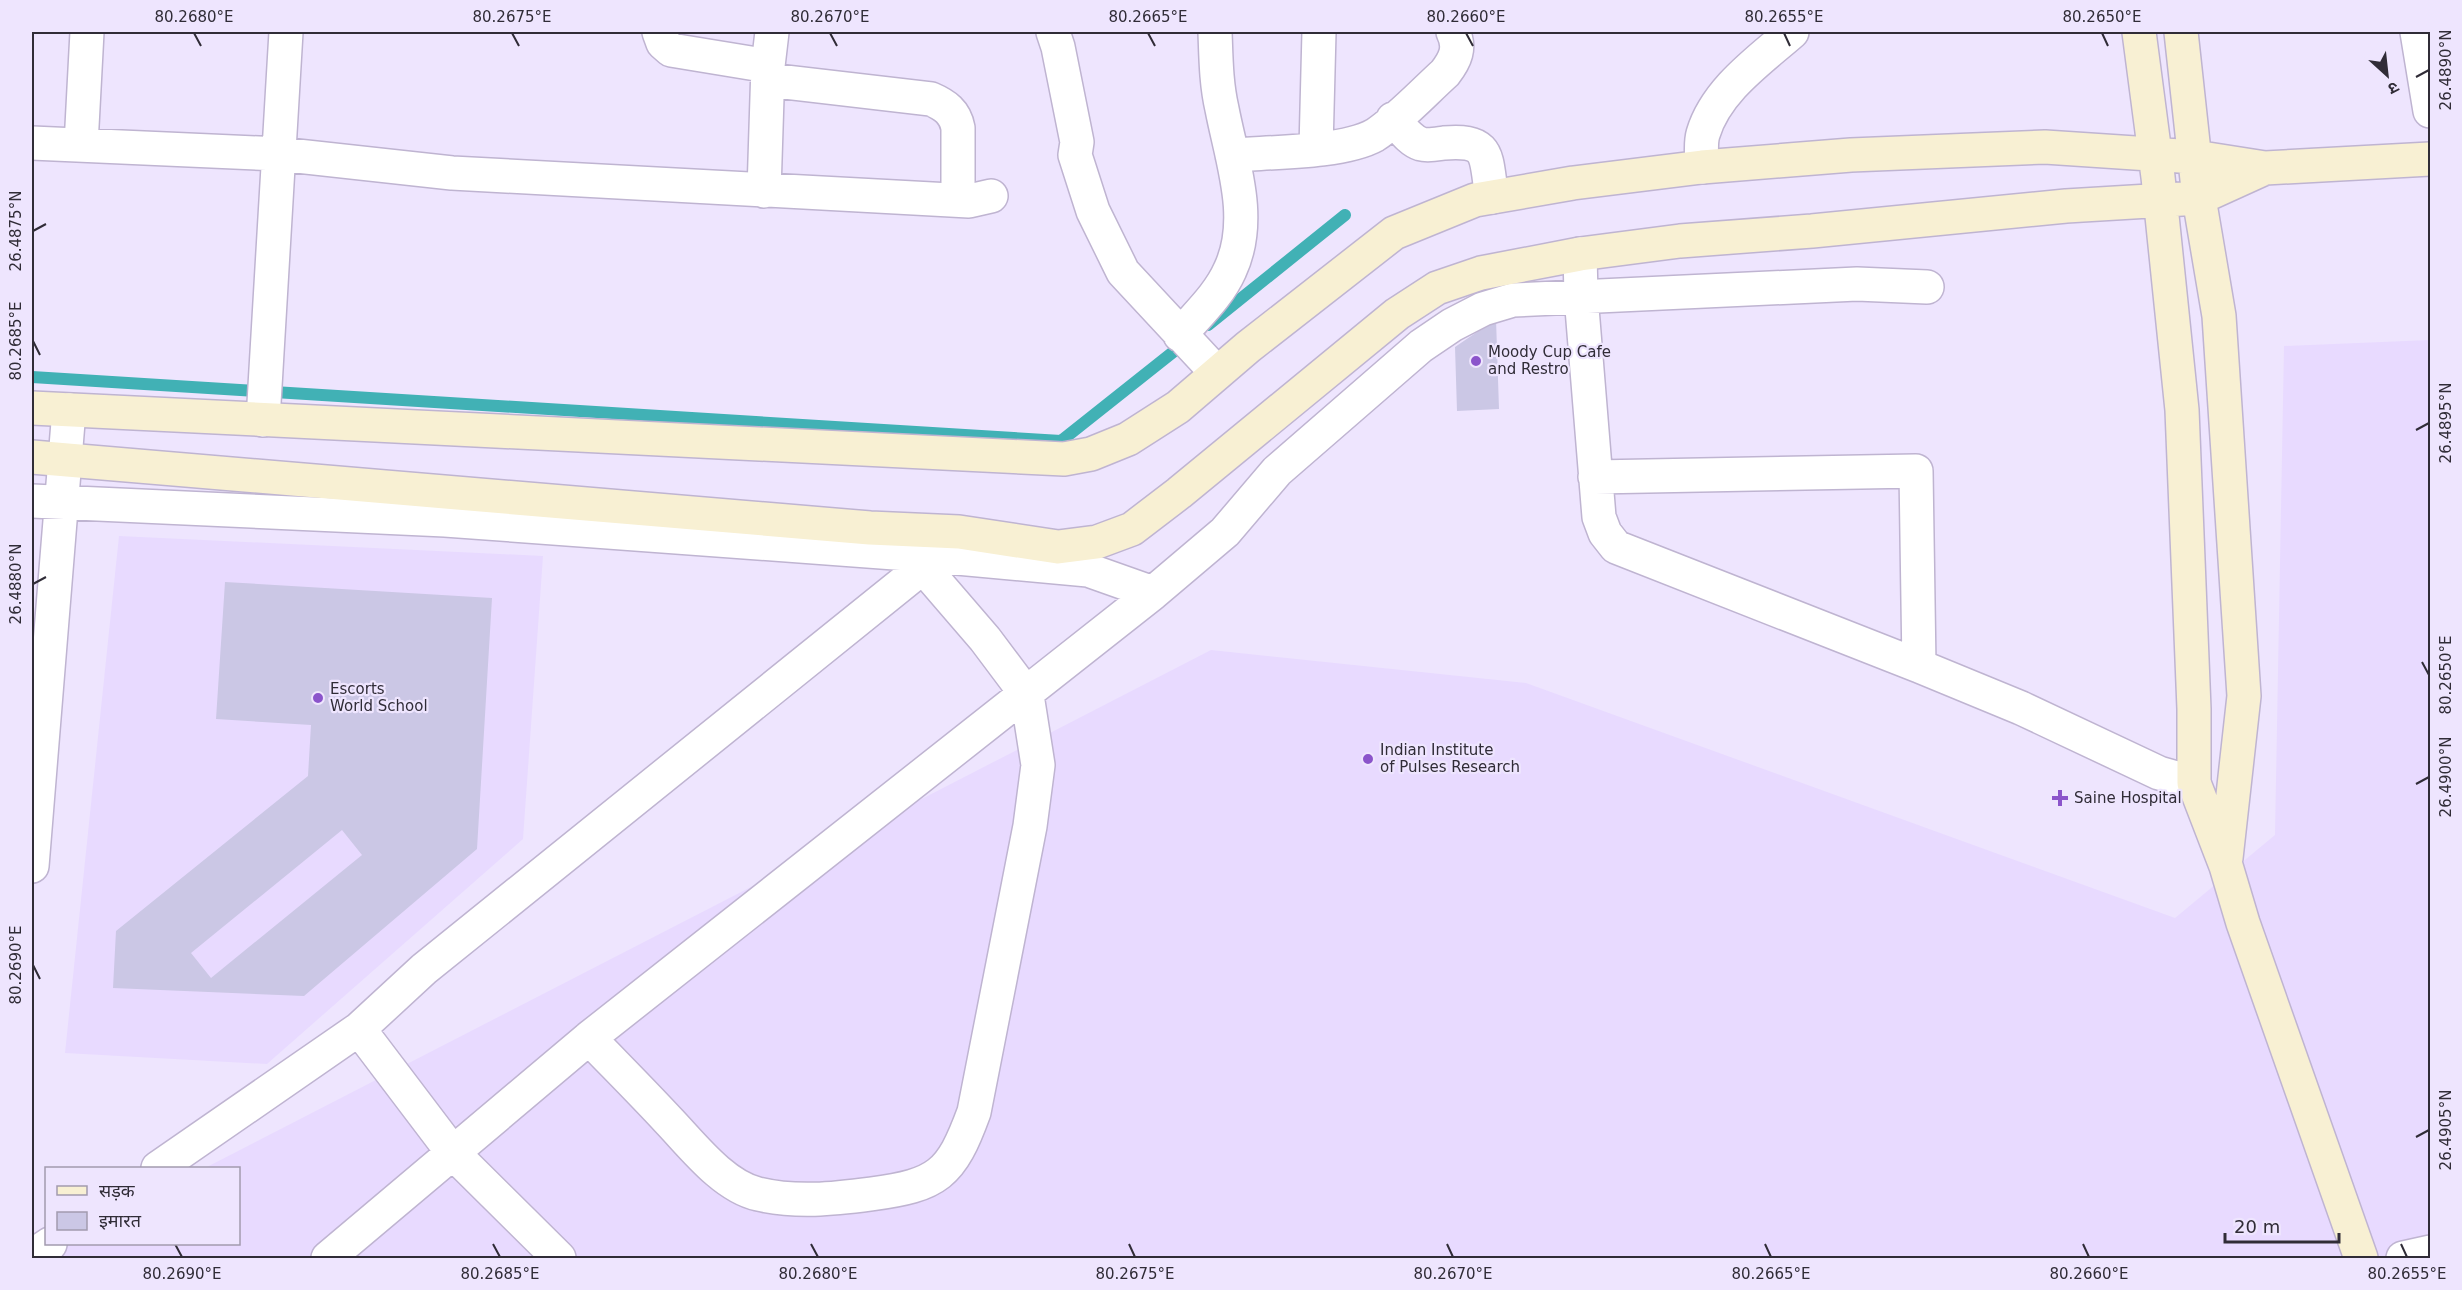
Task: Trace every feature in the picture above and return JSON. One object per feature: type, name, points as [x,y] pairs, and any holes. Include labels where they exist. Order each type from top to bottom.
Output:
[{"type":"street","points":[[81,145],[87,32]]},
{"type":"street","points":[[263,420],[286,32]]},
{"type":"street","points":[[659,32],[663,43],[671,50],[768,73],[939,102],[956,119],[958,128],[958,200]]},
{"type":"street","points":[[764,191],[768,73],[772,32]]},
{"type":"street","points":[[1053,32],[1077,142],[1075,155],[1093,211],[1124,272],[1217,373]]},
{"type":"street","points":[[1180,335],[1220,289],[1238,248],[1241,219],[1216,71],[1215,32]]},
{"type":"street","points":[[1316,148],[1319,32]]},
{"type":"street","points":[[1702,166],[1702,136],[1711,114],[1727,92],[1792,32]]},
{"type":"street","points":[[2139,32],[2161,203],[2182,410],[2194,709],[2194,783],[2226,866],[2243,923],[2361,1258]]},
{"type":"street","points":[[2181,32],[2199,198],[2219,316],[2244,696],[2226,866]]},
{"type":"street","points":[[2417,32],[2430,111]]},
{"type":"street","points":[[1232,155],[1359,142],[1376,134],[1445,73],[1454,61],[1464,37]]},
{"type":"street","points":[[1393,119],[1413,140],[1422,144],[1467,141],[1475,144],[1481,149],[1485,159],[1492,197]]},
{"type":"street","points":[[32,143],[279,154],[452,173],[764,191],[958,200],[992,196]]},
{"type":"street","points":[[32,408],[1064,459],[1091,454],[1128,440],[1178,406],[1394,233],[1475,200],[1573,183],[1702,166],[1851,155],[2045,147],[2195,157],[2265,168],[2430,159]]},
{"type":"street","points":[[32,456],[870,528],[959,532],[1058,547],[1097,542],[1132,529],[1397,314],[1437,288],[1481,273],[1580,254],[1680,241],[1812,231],[2066,206],[2161,203],[2199,198],[2265,168]]},
{"type":"street","points":[[1580,254],[1581,296],[1599,517],[1605,533],[1616,546],[2021,708],[2159,773],[2194,783]]},
{"type":"street","points":[[328,1258],[589,1038],[1027,695],[1153,593],[1225,532],[1277,471],[1429,341],[1484,309],[1513,300],[1857,284],[1927,287]]},
{"type":"street","points":[[32,866],[46,501],[64,458],[69,410]]},
{"type":"street","points":[[1595,477],[1916,471],[1919,666]]},
{"type":"street","points":[[46,501],[445,520],[929,561],[1088,570],[1153,593]]},
{"type":"street","points":[[159,1167],[358,1029],[424,969],[929,561],[959,532]]},
{"type":"street","points":[[589,1038],[716,1171],[756,1194],[815,1201],[920,1185],[939,1176],[952,1162],[963,1143],[974,1112],[1029,826],[1038,765],[1027,695],[929,561]]},
{"type":"street","points":[[358,1029],[453,1153],[559,1258]]},
{"type":"street","points":[[2403,1258],[2430,1252]]},
{"type":"shaded area","name":"Indian Institute of Pulses Research","points":[[2430,340],[2430,1258],[32,1258],[58,1245],[240,1245],[240,1167],[207,1167],[1211,650],[1526,683],[2175,918],[2275,835],[2284,346]]},
{"type":"shaded area","name":"Escorts World School","points":[[119,536],[543,556],[523,839],[267,1064],[65,1053]]},
{"type":"building","points":[[1496,319],[1499,409],[1457,411],[1455,347]]},
{"type":"building","points":[[225,582],[492,598],[477,849],[304,996],[113,988],[116,931],[308,776],[311,725],[216,719]],"holes":[[[342,830],[362,855],[211,978],[191,953]]]},
{"type":"waterway","points":[[1208,325],[1345,215]]},
{"type":"waterway","points":[[32,377],[1061,441],[1187,341]]},
{"type":"place","name":"Moody Cup Cafe and Restro","points":[[1476,361]]},
{"type":"place","name":"Escorts World School","points":[[318,698]]},
{"type":"place","name":"Indian Institute of Pulses Research","points":[[1368,759]]},
{"type":"place","name":"Saine Hospital","points":[[2060,798]]}]
